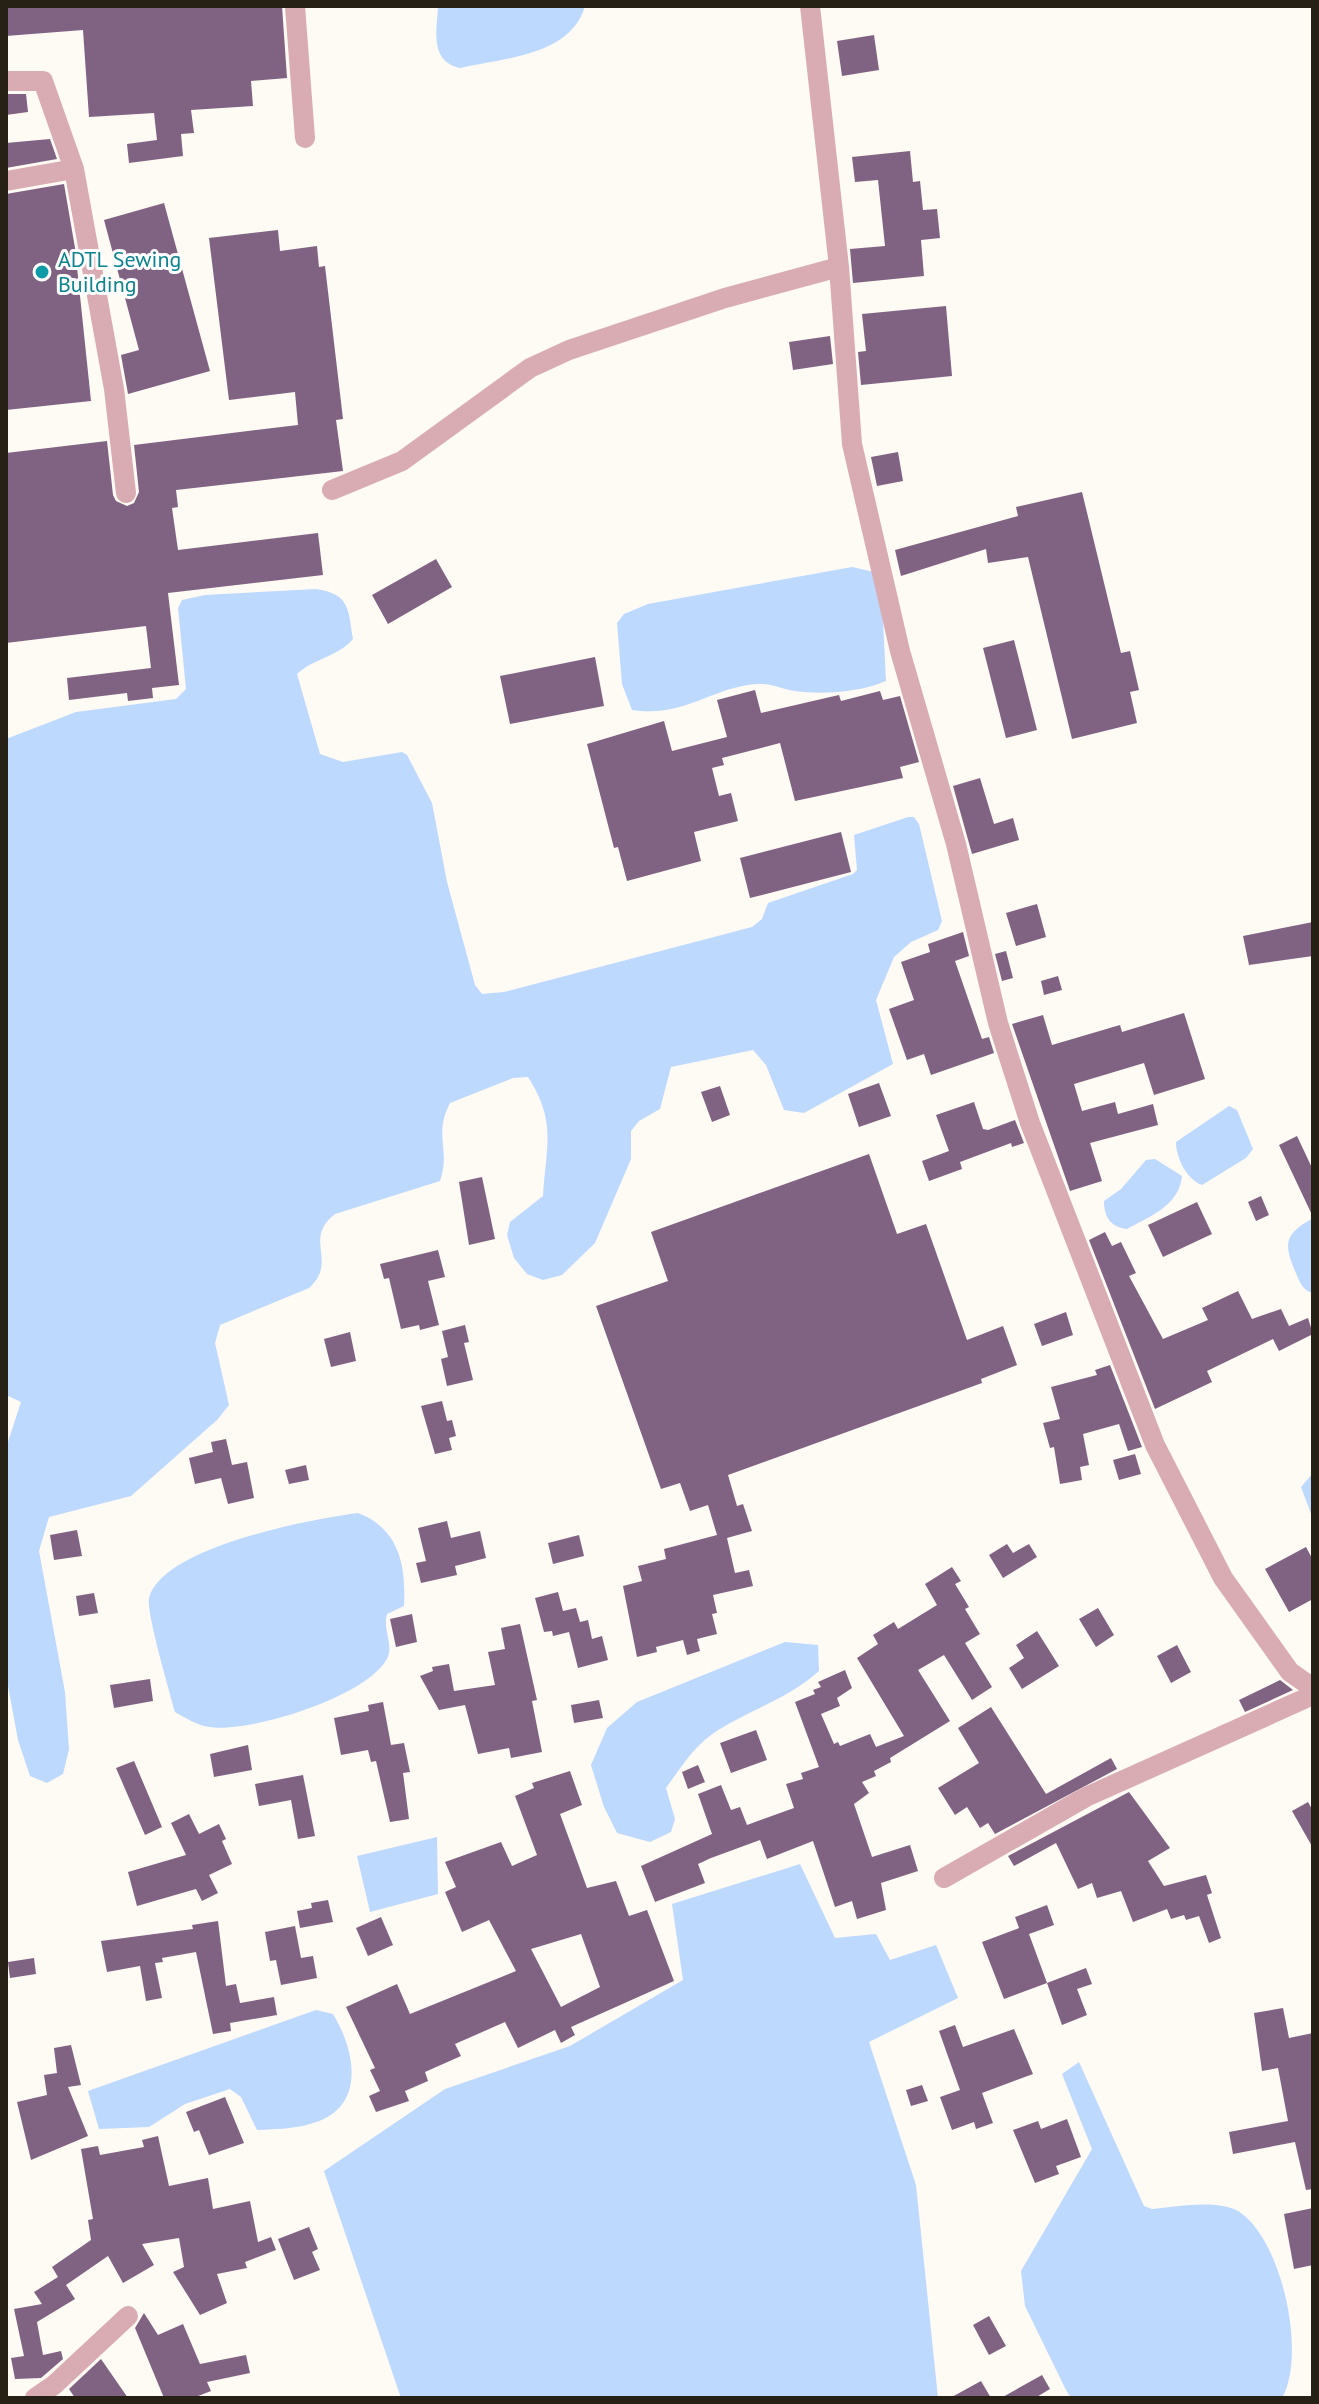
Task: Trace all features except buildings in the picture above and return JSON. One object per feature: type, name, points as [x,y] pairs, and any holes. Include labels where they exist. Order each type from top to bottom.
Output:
[{"type":"street","points":[[295,6],[305,138]]},
{"type":"street","points":[[810,6],[839,267],[852,444],[900,651],[956,844],[998,1023],[1030,1123],[1162,1459],[1223,1578],[1290,1672],[1313,1688]]},
{"type":"street","points":[[6,81],[43,81],[74,169],[114,389],[126,493]]},
{"type":"street","points":[[6,181],[74,169]]},
{"type":"street","points":[[332,490],[377,475],[402,461],[530,368],[569,350],[725,298],[839,267]]},
{"type":"street","points":[[944,1878],[1086,1797],[1313,1695]]},
{"type":"street","points":[[35,2398],[54,2385],[128,2316]]},
{"type":"water","points":[[438,6],[585,6],[577,23],[551,45],[515,57],[460,68],[443,59],[439,52],[436,34]]},
{"type":"water","points":[[852,567],[874,572],[882,600],[886,681],[865,688],[829,692],[795,691],[758,684],[727,690],[668,710],[632,710],[622,684],[617,623],[624,614],[648,604]]},
{"type":"water","points":[[316,589],[341,599],[348,611],[353,639],[340,650],[297,674],[320,754],[343,762],[402,752],[407,755],[432,803],[447,882],[475,985],[482,994],[504,992],[752,927],[762,919],[768,903],[853,874],[857,870],[854,835],[908,817],[914,817],[919,824],[942,921],[938,930],[911,942],[894,957],[876,1000],[893,1064],[804,1113],[784,1110],[766,1065],[753,1050],[671,1067],[660,1109],[639,1121],[631,1131],[631,1159],[595,1243],[562,1275],[543,1280],[527,1274],[514,1258],[507,1235],[510,1222],[543,1196],[548,1135],[543,1108],[528,1077],[513,1078],[450,1103],[443,1125],[444,1160],[440,1181],[335,1214],[321,1233],[321,1269],[309,1288],[220,1325],[215,1343],[229,1405],[217,1420],[131,1496],[49,1517],[39,1551],[65,1692],[69,1749],[63,1774],[47,1783],[30,1776],[18,1740],[6,1675],[6,1448],[21,1402],[6,1395],[6,739],[76,712],[176,699],[186,689],[178,608],[182,600],[205,595]]},
{"type":"water","points":[[1229,1106],[1237,1110],[1253,1149],[1246,1158],[1202,1185],[1191,1178],[1183,1167],[1176,1142]]},
{"type":"water","points":[[1155,1159],[1182,1176],[1175,1195],[1162,1209],[1127,1229],[1116,1226],[1107,1216],[1104,1201],[1121,1189],[1146,1160]]},
{"type":"water","points":[[1313,1218],[1313,1292],[1309,1292],[1302,1286],[1288,1246],[1292,1234]]},
{"type":"water","points":[[1313,1473],[1313,1519],[1301,1487]]},
{"type":"water","points":[[358,1513],[372,1520],[392,1539],[404,1577],[404,1606],[387,1614],[389,1651],[385,1662],[353,1688],[330,1700],[277,1719],[209,1727],[175,1712],[149,1606],[149,1598],[160,1580],[181,1564],[208,1550],[275,1529]]},
{"type":"water","points":[[785,1642],[818,1645],[819,1671],[793,1690],[711,1735],[698,1746],[666,1788],[675,1819],[671,1832],[650,1842],[617,1833],[604,1807],[591,1765],[607,1728],[637,1702]]},
{"type":"water","points":[[437,1837],[438,1894],[370,1912],[357,1856]]},
{"type":"water","points":[[800,1864],[835,1938],[876,1934],[890,1960],[936,1945],[958,1998],[869,2042],[916,2185],[938,2398],[401,2398],[324,2171],[445,2089],[570,2046],[683,1980],[672,1904]]},
{"type":"water","points":[[316,2010],[333,2014],[351,2060],[349,2091],[342,2104],[330,2115],[300,2126],[257,2130],[241,2097],[230,2089],[185,2104],[149,2127],[99,2129],[88,2091]]},
{"type":"water","points":[[1079,2062],[1144,2206],[1152,2209],[1196,2205],[1229,2207],[1254,2225],[1267,2246],[1286,2298],[1291,2327],[1289,2379],[1282,2398],[1071,2398],[1066,2390],[1025,2306],[1021,2271],[1092,2149],[1062,2074]]},
{"type":"place","name":"ADTL Sewing Building","points":[[42,272]]}]
